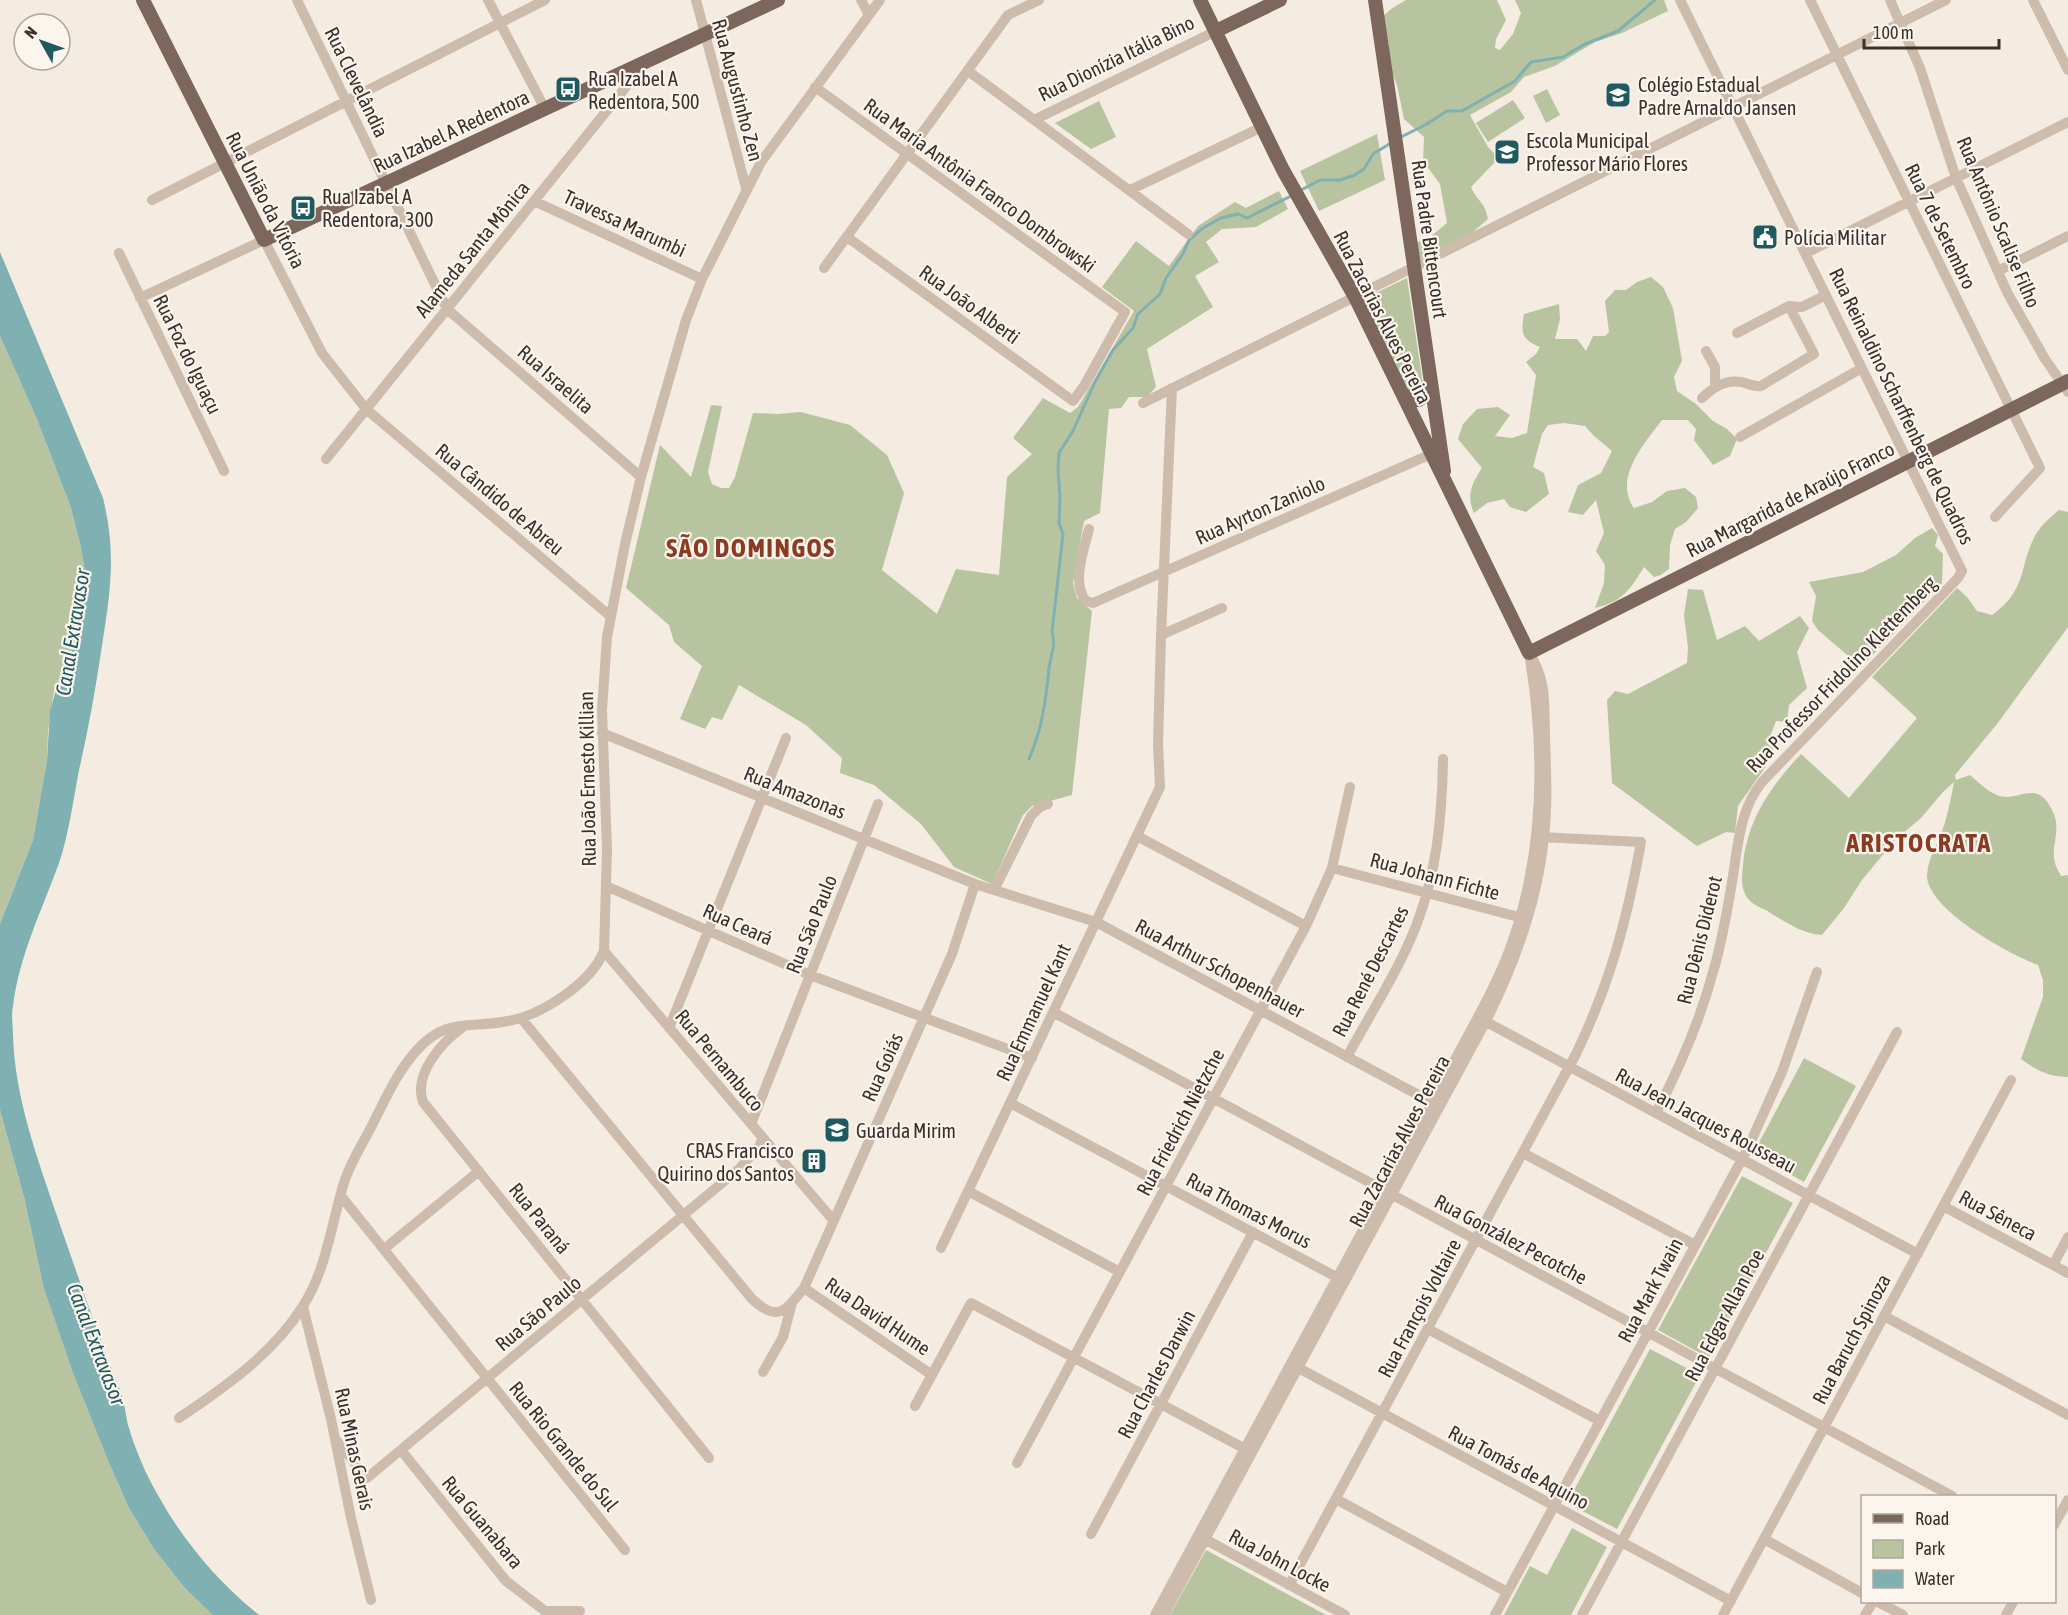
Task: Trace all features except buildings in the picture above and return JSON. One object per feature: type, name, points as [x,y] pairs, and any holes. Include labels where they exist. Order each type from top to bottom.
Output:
[{"type":"main road","name":"Rua União da Vitória","points":[[143,0],[264,240]]},
{"type":"main road","name":"Rua Izabel A Redentora","points":[[264,240],[778,0]]},
{"type":"main road","name":"Rua Zacarias Alves Pereira","points":[[1200,0],[1290,183],[1355,297],[1412,415],[1436,452]]},
{"type":"main road","name":"Rua Dionízia Itália Bino","points":[[1216,32],[1280,0]]},
{"type":"main road","name":"Rua Padre Bittencourt","points":[[1375,0],[1435,408],[1436,452],[1446,485]]},
{"type":"main road","points":[[1401,392],[1411,400],[1419,400],[1431,385]]},
{"type":"main road","name":"Rua Margarida de Araújo Franco","points":[[1529,652],[2012,409],[2066,386]]},
{"type":"main road","points":[[1412,415],[1421,405],[1425,404],[1435,408]]},
{"type":"main road","name":"Rua Zacarias Alves Pereira","points":[[1446,485],[1529,652]]},
{"type":"street","name":"Rua Clevelândia","points":[[297,0],[447,309]]},
{"type":"street","points":[[488,0],[545,109]]},
{"type":"street","points":[[152,200],[545,0]]},
{"type":"street","name":"Rua Augustinho Zen","points":[[696,0],[746,188]]},
{"type":"street","points":[[861,0],[869,15]]},
{"type":"street","name":"Rua João Ernesto Killian","points":[[604,951],[606,886],[602,733],[604,672],[610,616],[641,477],[686,320],[702,279],[746,188],[774,143],[880,0]]},
{"type":"street","points":[[824,268],[1008,15],[1039,0]]},
{"type":"street","name":"Rua Reinaldino Scharffenberg de Quadros","points":[[1680,0],[1962,571]]},
{"type":"street","name":"Rua 7 de Setembro","points":[[1810,0],[2040,468],[1995,517]]},
{"type":"street","name":"Rua Antônio Scalise Filho","points":[[1890,0],[1927,87],[1956,178],[1998,271],[2022,321],[2045,359],[2066,386]]},
{"type":"street","points":[[1143,403],[1946,0]]},
{"type":"street","points":[[2033,0],[2068,70]]},
{"type":"street","name":"Rua Dionízia Itália Bino","points":[[1034,120],[1216,32]]},
{"type":"street","name":"Alameda Santa Mônica","points":[[327,459],[647,61]]},
{"type":"street","points":[[968,71],[1188,234]]},
{"type":"street","name":"Rua Maria Antônia Franco Dombrowski","points":[[815,87],[1125,312],[1084,386],[1073,401]]},
{"type":"street","points":[[1806,253],[2068,122]]},
{"type":"street","points":[[1130,190],[1262,127]]},
{"type":"street","name":"Travessa Marumbi","points":[[534,201],[702,279]]},
{"type":"street","points":[[1998,271],[2068,236]]},
{"type":"street","name":"Rua João Alberti","points":[[847,237],[1073,401]]},
{"type":"street","name":"Rua Izabel A Redentora","points":[[140,298],[264,240]]},
{"type":"street","name":"Rua União da Vitória","points":[[264,240],[322,353],[366,409]]},
{"type":"street","name":"Rua Foz do Iguaçu","points":[[119,253],[224,471]]},
{"type":"street","points":[[1737,333],[1789,306],[1802,307],[1826,295]]},
{"type":"street","points":[[1702,398],[1715,386],[1736,381],[1761,386],[1814,354],[1789,306]]},
{"type":"street","name":"Rua Israelita","points":[[447,309],[641,477]]},
{"type":"street","points":[[1706,351],[1715,367],[1715,386]]},
{"type":"street","points":[[1740,437],[1862,368]]},
{"type":"street","points":[[1172,388],[1161,635],[1221,608]]},
{"type":"street","name":"Rua Cândido de Abreu","points":[[366,409],[610,616]]},
{"type":"street","name":"Rua Ayrton Zaniolo","points":[[1089,529],[1081,565],[1080,588],[1086,601],[1093,603],[1436,452]]},
{"type":"street","name":"Rua Professor Fridolino Klettemberg","points":[[1748,803],[1762,782],[1958,578],[1962,571]]},
{"type":"street","name":"Rua Emmanuel Kant","points":[[941,1248],[1158,792],[1161,635]]},
{"type":"street","name":"Rua Zacarias Alves Pereira","points":[[1155,1615],[1201,1538],[1482,1019],[1524,919],[1530,877],[1540,837],[1535,694],[1529,652]]},
{"type":"street","name":"Rua Amazonas","points":[[602,733],[975,884]]},
{"type":"street","points":[[669,1028],[786,738]]},
{"type":"street","name":"Rua René Descartes","points":[[1347,1057],[1407,945],[1427,893],[1440,835],[1443,759]]},
{"type":"street","name":"Rua Friedrich Nietzche","points":[[1017,1463],[1306,926],[1332,868],[1350,787]]},
{"type":"street","name":"Rua Dênis Diderot","points":[[1656,1113],[1690,1038],[1714,972],[1740,831],[1748,803]]},
{"type":"street","name":"Rua São Paulo","points":[[751,1124],[878,804]]},
{"type":"street","points":[[994,890],[1031,816],[1040,807],[1048,804]]},
{"type":"street","points":[[1137,836],[1306,926]]},
{"type":"street","name":"Rua François Voltaire","points":[[1290,1585],[1569,1066],[1592,1019],[1618,948],[1641,842],[1540,837]]},
{"type":"street","name":"Rua Johann Fichte","points":[[1332,868],[1524,919]]},
{"type":"street","name":"Rua Arthur Schopenhauer","points":[[975,884],[1096,922],[1436,1104]]},
{"type":"street","name":"Rua Goiás","points":[[683,1215],[752,1299],[770,1313],[777,1313],[792,1303],[804,1288],[952,954],[975,884]]},
{"type":"street","name":"Rua Ceará","points":[[606,886],[810,975],[1032,1058]]},
{"type":"street","points":[[179,1418],[244,1372],[303,1307],[324,1259],[348,1173],[404,1065],[430,1037],[450,1027],[507,1022],[550,1004],[577,985],[594,969],[604,951]]},
{"type":"street","name":"Rua Pernambuco","points":[[604,951],[833,1220]]},
{"type":"street","name":"Rua Mark Twain","points":[[1494,1615],[1742,1159],[1782,1072],[1817,972]]},
{"type":"street","name":"Rua González Pecotche","points":[[1053,1012],[1948,1495]]},
{"type":"street","points":[[521,1018],[683,1215]]},
{"type":"street","name":"Rua Jean Jacques Rousseau","points":[[1482,1019],[1918,1254]]},
{"type":"street","name":"Rua Paraná","points":[[466,1025],[453,1034],[436,1055],[423,1079],[421,1096],[423,1102],[709,1458]]},
{"type":"street","name":"Rua Edgar Allan Poe","points":[[1582,1615],[1897,1032]]},
{"type":"street","name":"Rua Baruch Spinoza","points":[[1723,1615],[2011,1080]]},
{"type":"street","name":"Rua Thomas Morus","points":[[1010,1103],[1341,1279]]},
{"type":"street","name":"Rua São Paulo","points":[[336,1440],[367,1478],[748,1160],[760,1145],[762,1137]]},
{"type":"street","points":[[1523,1153],[1695,1245]]},
{"type":"street","points":[[384,1249],[478,1171]]},
{"type":"street","points":[[968,1191],[1120,1272]]},
{"type":"street","name":"Rua Rio Grande do Sul","points":[[340,1196],[624,1550]]},
{"type":"street","name":"Rua Sêneca","points":[[1943,1206],[2068,1273]]},
{"type":"street","name":"Rua Charles Darwin","points":[[1091,1534],[1253,1232]]},
{"type":"street","points":[[2053,1265],[2068,1237]]},
{"type":"street","name":"Rua David Hume","points":[[804,1288],[932,1375]]},
{"type":"street","points":[[763,1372],[783,1337],[792,1303]]},
{"type":"street","points":[[915,1406],[971,1303],[1248,1451]]},
{"type":"street","name":"Rua Minas Gerais","points":[[303,1307],[372,1600]]},
{"type":"street","points":[[1884,1316],[2068,1415]]},
{"type":"street","points":[[1428,1329],[1600,1421]]},
{"type":"street","name":"Rua Tomás de Aquino","points":[[1294,1366],[1731,1601]]},
{"type":"street","name":"Rua Guanabara","points":[[401,1450],[506,1581],[544,1611],[579,1611]]},
{"type":"street","points":[[1336,1499],[1507,1592]]},
{"type":"street","points":[[2056,1523],[2068,1500]]},
{"type":"street","name":"Rua Zacarias Alves Pereira","points":[[1164,1615],[1201,1538]]},
{"type":"street","name":"Rua John Locke","points":[[1201,1538],[1345,1615]]},
{"type":"street","points":[[1764,1539],[1861,1592]]},
{"type":"street","points":[[1880,1603],[1903,1615]]},
{"type":"green space","points":[[1406,0],[1497,0],[1506,20],[1496,39],[1495,48],[1500,50],[1513,34],[1521,13],[1515,0],[1664,0],[1668,11],[1622,33],[1595,42],[1555,66],[1524,77],[1511,92],[1470,115],[1488,147],[1495,154],[1494,163],[1471,187],[1485,209],[1488,219],[1473,232],[1418,262],[1411,245],[1430,237],[1447,223],[1440,184],[1423,161],[1424,137],[1404,119],[1397,85],[1388,63],[1389,45],[1382,17]]},
{"type":"green space","points":[[1547,89],[1560,115],[1546,123],[1533,96]]},
{"type":"green space","points":[[1513,100],[1525,118],[1488,142],[1476,123]]},
{"type":"green space","points":[[1099,101],[1116,137],[1091,149],[1055,123]]},
{"type":"green space","points":[[1377,134],[1385,180],[1319,211],[1300,171]]},
{"type":"green space","points":[[1279,191],[1288,209],[1256,227],[1222,229],[1206,242],[1219,262],[1195,276],[1213,307],[1147,349],[1156,387],[1147,397],[1129,397],[1121,408],[1109,409],[1100,513],[1084,521],[1073,583],[1077,598],[1092,611],[1072,795],[1032,806],[1023,815],[992,884],[954,867],[921,824],[874,785],[840,773],[842,758],[806,725],[739,685],[722,720],[712,717],[705,729],[680,719],[702,666],[674,642],[669,625],[626,588],[660,445],[691,477],[711,405],[722,406],[708,472],[712,484],[721,488],[729,488],[735,477],[753,413],[801,412],[850,425],[887,455],[904,493],[882,570],[937,614],[956,569],[999,575],[1007,477],[1032,454],[1013,438],[1043,398],[1070,413],[1078,407],[1134,311],[1102,287],[1136,241],[1169,266],[1198,226],[1235,202],[1246,208]]},
{"type":"green space","points":[[1651,277],[1663,287],[1673,308],[1682,361],[1674,377],[1677,391],[1737,439],[1730,456],[1713,465],[1694,440],[1696,429],[1688,420],[1662,420],[1633,462],[1627,485],[1628,497],[1634,508],[1652,502],[1667,491],[1685,488],[1696,497],[1698,508],[1686,522],[1675,529],[1670,545],[1669,569],[1654,577],[1644,567],[1624,594],[1612,602],[1595,608],[1604,583],[1605,565],[1596,551],[1604,533],[1596,500],[1583,515],[1568,512],[1578,485],[1601,473],[1612,451],[1585,426],[1564,423],[1548,425],[1542,434],[1533,467],[1544,473],[1549,494],[1526,512],[1510,507],[1504,499],[1487,503],[1474,513],[1470,500],[1471,489],[1482,468],[1458,439],[1463,424],[1477,409],[1498,407],[1510,415],[1495,436],[1512,438],[1527,433],[1536,375],[1526,362],[1536,354],[1540,347],[1524,335],[1524,314],[1559,304],[1560,319],[1555,339],[1577,339],[1586,351],[1593,336],[1605,336],[1609,332],[1605,301],[1615,290],[1626,290],[1637,282]]},
{"type":"green space","points":[[1407,278],[1424,390],[1418,396],[1409,394],[1361,300]]},
{"type":"green space","points":[[0,336],[36,417],[70,505],[81,547],[87,584],[75,644],[54,691],[48,731],[47,760],[33,840],[0,924]]},
{"type":"green space","points":[[2059,510],[2068,512],[2068,627],[1997,724],[1955,775],[1956,780],[1970,775],[1986,789],[2005,797],[2027,793],[2040,795],[2047,801],[2053,812],[2056,825],[2055,863],[2061,876],[2068,875],[2068,1077],[2043,1072],[2021,1059],[2043,997],[2043,980],[2038,965],[2009,952],[1972,929],[1954,916],[1930,888],[1928,869],[1946,819],[1954,782],[1921,818],[1895,840],[1822,935],[1796,928],[1754,904],[1744,892],[1742,879],[1745,849],[1755,819],[1771,791],[1790,766],[1801,754],[1849,798],[1917,718],[1872,677],[1957,588],[1977,611],[1992,615],[2003,606],[2017,587],[2036,534]]},
{"type":"green space","points":[[1932,528],[1938,535],[1935,546],[1943,554],[1942,583],[1865,663],[1853,660],[1818,630],[1812,621],[1816,596],[1809,582],[1863,572],[1896,555],[1915,538]]},
{"type":"green space","points":[[1688,589],[1703,590],[1717,640],[1745,626],[1759,641],[1800,616],[1809,628],[1797,652],[1807,688],[1789,705],[1787,722],[1776,721],[1771,734],[1778,740],[1764,769],[1738,806],[1735,833],[1726,832],[1697,846],[1612,783],[1607,700],[1615,691],[1628,694],[1687,663],[1688,648],[1684,615]]},
{"type":"green space","points":[[1804,1058],[1856,1086],[1804,1182],[1753,1154]]},
{"type":"green space","points":[[0,1110],[24,1197],[44,1289],[73,1373],[109,1463],[129,1508],[154,1549],[184,1587],[214,1615],[0,1615]]},
{"type":"green space","points":[[1742,1176],[1793,1203],[1709,1358],[1658,1330]]},
{"type":"green space","points":[[1650,1349],[1700,1375],[1617,1529],[1567,1503]]},
{"type":"green space","points":[[1572,1528],[1607,1547],[1571,1615],[1504,1615],[1530,1566],[1547,1575]]},
{"type":"green space","points":[[1206,1550],[1326,1615],[1170,1615]]},
{"type":"water","name":"Canal Extravasor","points":[[0,252],[103,498],[111,557],[111,575],[99,667],[68,829],[59,863],[20,969],[12,1009],[18,1082],[28,1127],[42,1172],[87,1303],[122,1394],[128,1425],[145,1471],[169,1514],[191,1546],[216,1575],[259,1615],[213,1615],[184,1587],[154,1549],[129,1508],[73,1373],[44,1289],[24,1197],[0,1110],[0,924],[33,840],[47,760],[50,711],[60,676],[75,644],[87,584],[81,547],[70,505],[36,417],[0,336]]},
{"type":"waterway","points":[[1399,138],[1447,111],[1462,111],[1515,81],[1531,62],[1563,57],[1585,44],[1618,31],[1655,0]]},
{"type":"waterway","points":[[1303,189],[1320,180],[1340,180],[1355,175],[1364,169],[1373,154],[1391,143]]},
{"type":"waterway","points":[[1029,759],[1043,714],[1053,646],[1052,632],[1063,534],[1059,523],[1059,453],[1073,431],[1095,382],[1113,350],[1133,328],[1138,314],[1160,294],[1166,278],[1183,254],[1189,240],[1203,228],[1221,218],[1238,214],[1247,218],[1289,197]]},
{"type":"place","name":"Rua Izabel A Redentora, 500","points":[[568,89]]},
{"type":"place","name":"Colégio Estadual Padre Arnaldo Jansen","points":[[1618,95]]},
{"type":"place","name":"Escola Municipal Professor Mário Flores","points":[[1507,152]]},
{"type":"place","name":"Rua Izabel A Redentora, 300","points":[[303,208]]},
{"type":"place","name":"Polícia Militar","points":[[1765,237]]},
{"type":"place","name":"Guarda Mirim","points":[[837,1130]]},
{"type":"place","name":"CRAS Francisco Quirino dos Santos","points":[[814,1161]]},
{"type":"district","name":"SÃO DOMINGOS","points":[[751,548]]},
{"type":"district","name":"ARISTOCRATA","points":[[1919,843]]}]
